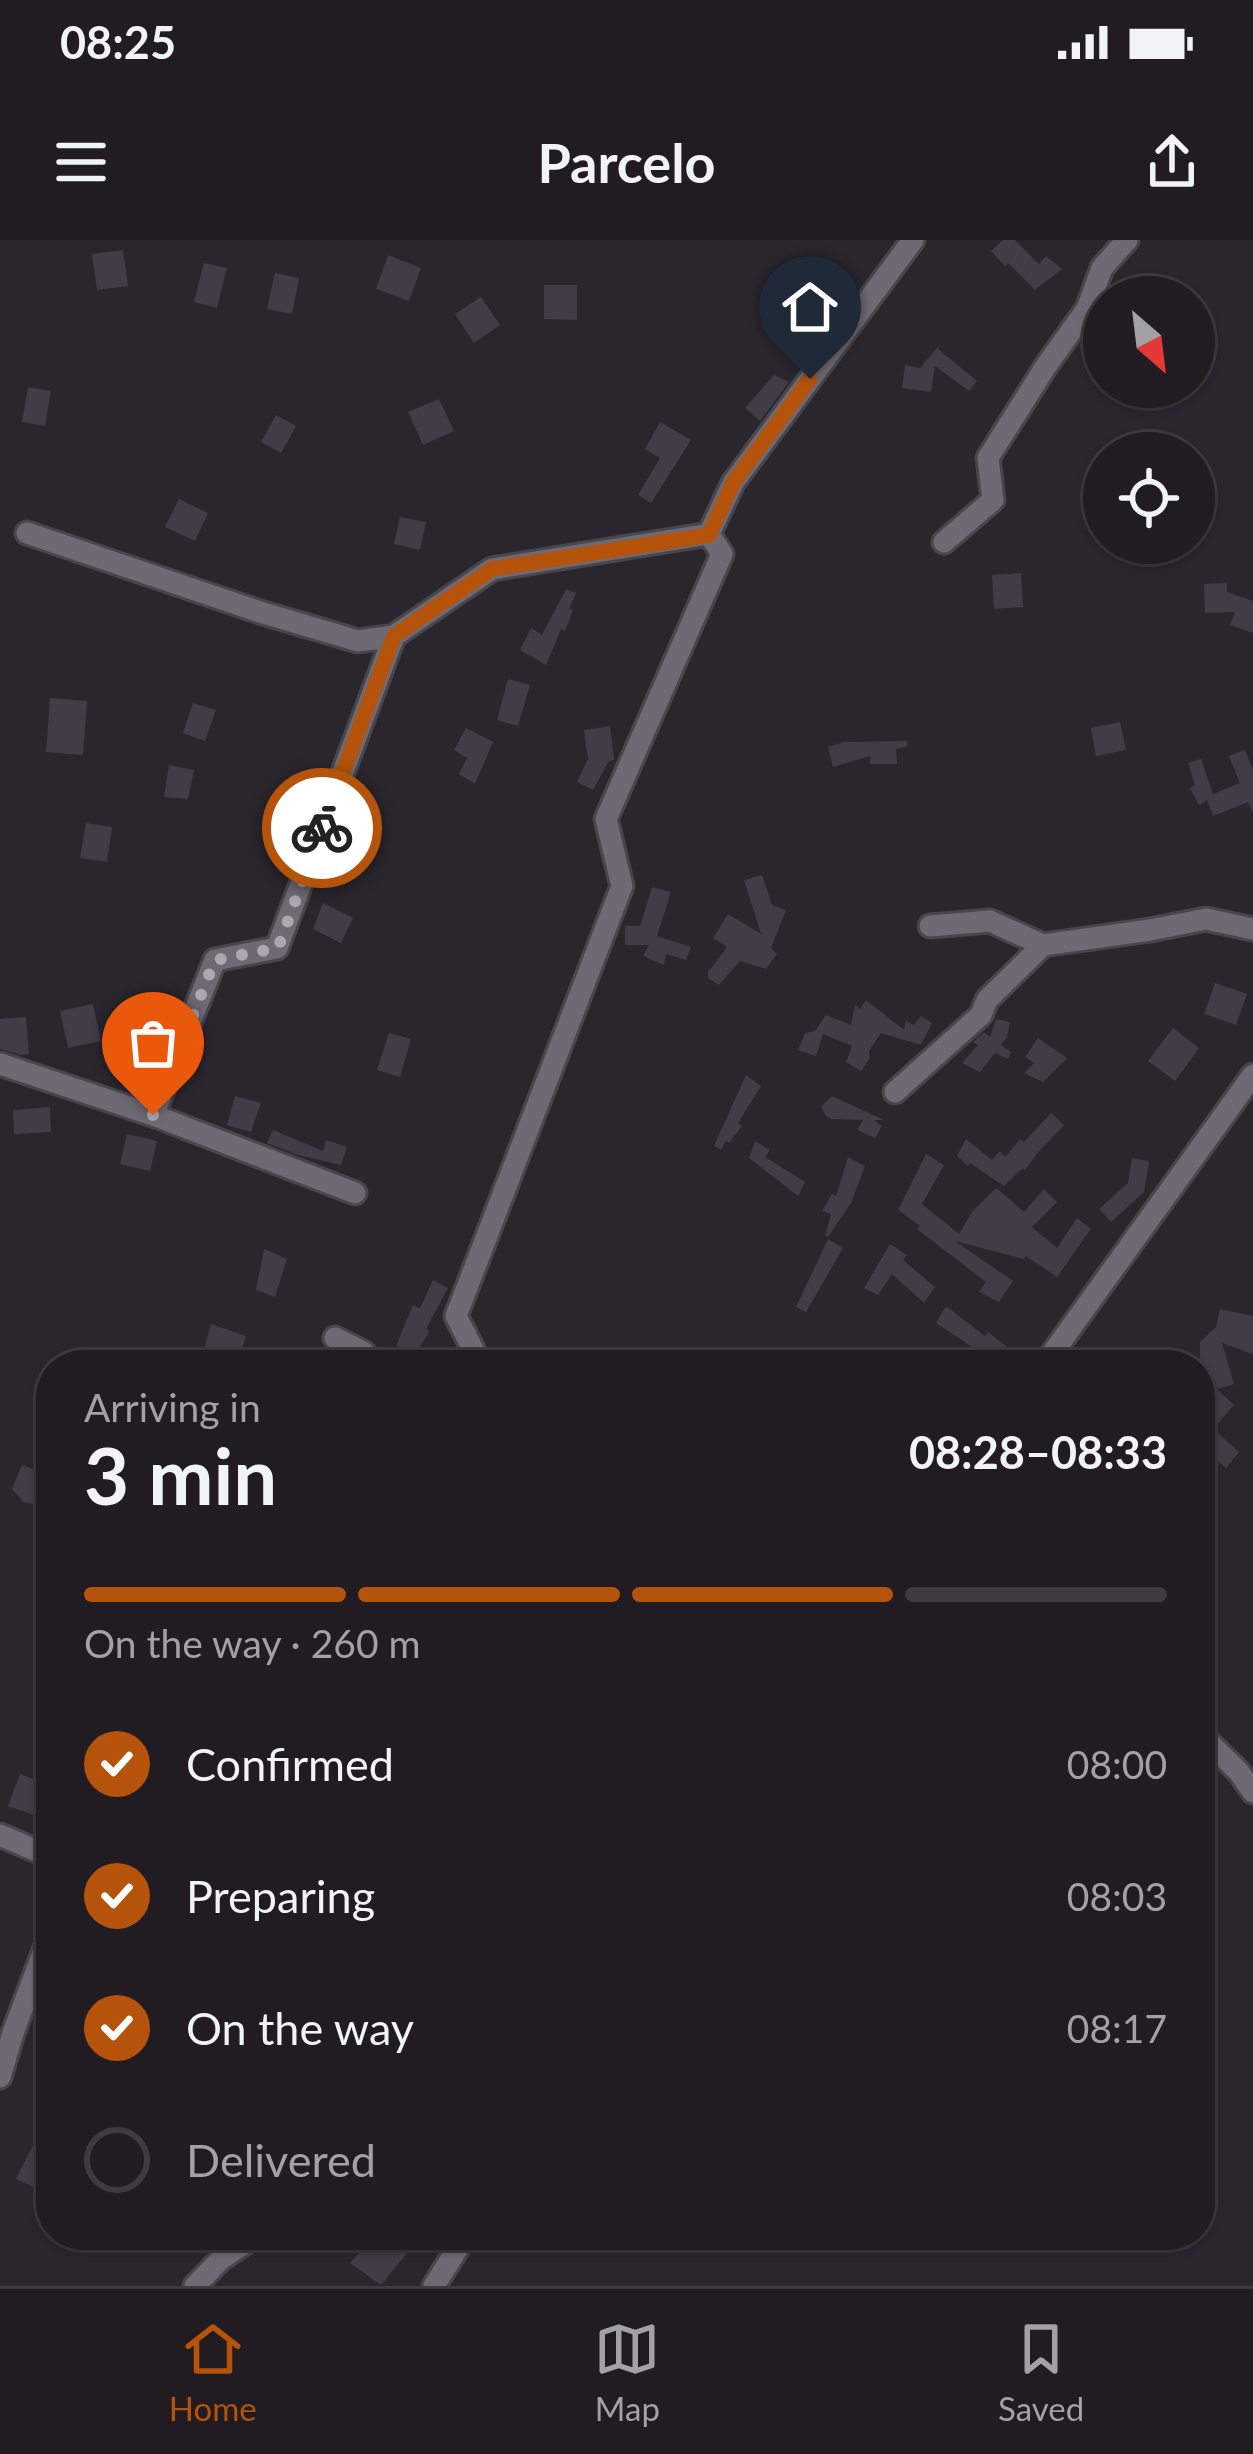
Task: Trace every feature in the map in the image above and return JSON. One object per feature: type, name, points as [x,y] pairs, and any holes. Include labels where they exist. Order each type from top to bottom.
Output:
[{"type":"street","points":[[709,535],[733,483],[913,240]]},
{"type":"street","points":[[944,542],[994,500],[988,458],[1088,308],[1102,268],[1127,240]]},
{"type":"street","points":[[27,533],[358,641],[394,636],[492,569],[709,535]]},
{"type":"street","points":[[473,1350],[456,1316],[622,886],[606,819],[722,554],[709,535]]},
{"type":"street","points":[[153,1115],[215,960],[278,948],[394,636]]},
{"type":"street","points":[[929,926],[990,921],[1043,945],[1206,919],[1253,929]]},
{"type":"street","points":[[895,1092],[981,1015],[987,1000],[1043,945]]},
{"type":"street","points":[[0,1064],[153,1115],[355,1193]]},
{"type":"street","points":[[1055,1350],[1253,1075]]},
{"type":"street","points":[[335,1338],[359,1350]]},
{"type":"street","points":[[1215,1749],[1253,1792]]},
{"type":"street","points":[[0,1835],[36,1851]]},
{"type":"street","points":[[0,2077],[36,1972]]},
{"type":"street","points":[[194,2286],[234,2250]]},
{"type":"street","points":[[434,2286],[457,2250]]},
{"type":"building","points":[[1003,240],[1015,240],[1039,264],[1046,256],[1062,269],[1035,290],[991,251]]},
{"type":"building","points":[[123,250],[128,286],[97,290],[92,254]]},
{"type":"building","points":[[388,255],[421,268],[409,301],[376,289]]},
{"type":"building","points":[[204,263],[227,268],[217,308],[194,302]]},
{"type":"building","points":[[275,273],[299,278],[292,314],[267,309]]},
{"type":"building","points":[[544,285],[577,285],[577,320],[544,319]]},
{"type":"building","points":[[481,297],[500,325],[474,343],[455,314]]},
{"type":"building","points":[[939,346],[977,381],[969,391],[935,366],[931,392],[902,388],[905,365],[920,368]]},
{"type":"building","points":[[774,375],[789,382],[760,421],[745,408]]},
{"type":"building","points":[[28,387],[51,391],[45,426],[22,422]]},
{"type":"building","points":[[439,399],[454,431],[423,445],[408,412]]},
{"type":"building","points":[[276,415],[296,426],[281,453],[261,442]]},
{"type":"building","points":[[660,422],[691,440],[651,503],[638,495],[660,458],[645,449]]},
{"type":"building","points":[[179,499],[208,513],[195,541],[165,527]]},
{"type":"building","points":[[400,517],[426,522],[420,550],[394,544]]},
{"type":"building","points":[[1021,573],[1023,607],[994,609],[992,575]]},
{"type":"building","points":[[1227,583],[1227,592],[1253,601],[1253,633],[1230,625],[1235,612],[1205,613],[1204,584]]},
{"type":"building","points":[[566,589],[576,593],[569,609],[573,610],[546,665],[520,650],[531,628],[542,635]]},
{"type":"building","points":[[508,679],[530,685],[518,726],[497,720]]},
{"type":"building","points":[[50,698],[87,701],[83,755],[46,752]]},
{"type":"building","points":[[193,703],[216,710],[205,741],[183,733]]},
{"type":"building","points":[[1120,722],[1126,750],[1096,756],[1091,728]]},
{"type":"building","points":[[610,726],[614,760],[593,790],[577,782],[588,759],[584,730]]},
{"type":"building","points":[[466,728],[493,742],[475,784],[459,774],[467,758],[454,750]]},
{"type":"building","points":[[907,741],[908,746],[896,749],[897,764],[870,764],[870,756],[833,767],[828,747],[844,742]]},
{"type":"building","points":[[1245,750],[1253,770],[1253,813],[1248,802],[1213,816],[1207,800],[1199,805],[1190,788],[1195,785],[1188,763],[1201,759],[1213,794],[1240,783],[1229,756]]},
{"type":"building","points":[[169,765],[194,770],[188,799],[164,797]]},
{"type":"building","points":[[86,823],[112,827],[107,862],[80,858]]},
{"type":"building","points":[[762,875],[772,905],[786,910],[771,948],[777,954],[766,969],[740,961],[719,985],[708,978],[708,972],[727,947],[713,938],[728,914],[761,934],[744,880]]},
{"type":"building","points":[[652,887],[671,892],[657,936],[691,947],[686,960],[666,954],[664,965],[643,956],[649,945],[625,945],[625,926],[640,926]]},
{"type":"building","points":[[323,903],[353,918],[341,943],[313,929]]},
{"type":"building","points":[[1215,983],[1247,994],[1236,1025],[1204,1014]]},
{"type":"building","points":[[866,1000],[904,1030],[906,1021],[914,1025],[921,1016],[932,1023],[921,1045],[881,1033],[861,1071],[846,1062],[852,1046],[823,1034],[816,1056],[798,1050],[805,1033],[815,1031],[826,1015],[851,1025],[855,1004],[860,1009]]},
{"type":"building","points":[[93,1004],[101,1041],[68,1048],[60,1011]]},
{"type":"building","points":[[26,1017],[29,1054],[0,1049],[0,1019]]},
{"type":"building","points":[[996,1019],[1010,1022],[1001,1045],[1011,1052],[1008,1059],[995,1053],[980,1072],[962,1063],[978,1045],[973,1042],[984,1032],[990,1037]]},
{"type":"building","points":[[1173,1028],[1199,1048],[1175,1081],[1148,1061]]},
{"type":"building","points":[[389,1033],[411,1039],[400,1077],[377,1070]]},
{"type":"building","points":[[1038,1038],[1067,1058],[1043,1082],[1024,1073],[1034,1063],[1025,1057]]},
{"type":"building","points":[[746,1075],[761,1086],[738,1123],[742,1126],[721,1150],[714,1146]]},
{"type":"building","points":[[235,1096],[261,1103],[251,1132],[227,1125]]},
{"type":"building","points":[[832,1096],[884,1120],[874,1120],[882,1126],[875,1138],[857,1130],[863,1120],[826,1116],[821,1107]]},
{"type":"building","points":[[50,1107],[51,1132],[14,1134],[13,1110]]},
{"type":"building","points":[[1051,1113],[1064,1125],[1025,1170],[1004,1186],[957,1156],[966,1139],[992,1160],[1000,1151],[1005,1157]]},
{"type":"building","points":[[273,1130],[323,1151],[326,1140],[347,1147],[341,1165],[267,1143]]},
{"type":"building","points":[[127,1134],[157,1141],[150,1171],[120,1164]]},
{"type":"building","points":[[755,1141],[770,1150],[765,1157],[805,1182],[798,1196],[749,1158]]},
{"type":"building","points":[[926,1154],[944,1165],[922,1204],[959,1234],[972,1212],[996,1188],[1024,1212],[1044,1189],[1057,1202],[1032,1227],[1057,1248],[1077,1218],[1091,1229],[1057,1277],[1026,1256],[955,1241],[1013,1281],[999,1302],[979,1292],[986,1282],[898,1210]]},
{"type":"building","points":[[848,1157],[865,1166],[851,1203],[828,1237],[831,1214],[822,1211],[832,1194],[836,1196]]},
{"type":"building","points":[[1132,1158],[1149,1161],[1144,1192],[1111,1222],[1099,1209],[1128,1183]]},
{"type":"building","points":[[828,1239],[843,1248],[806,1312],[796,1307]]},
{"type":"building","points":[[890,1244],[907,1255],[903,1260],[935,1287],[924,1303],[892,1274],[878,1295],[864,1288]]},
{"type":"building","points":[[264,1249],[287,1259],[275,1297],[256,1290]]},
{"type":"building","points":[[433,1280],[448,1288],[417,1350],[396,1346],[413,1305],[420,1308]]},
{"type":"building","points":[[946,1306],[1008,1348],[974,1350],[936,1323]]},
{"type":"building","points":[[1220,1309],[1253,1316],[1253,1354],[1222,1343],[1234,1384],[1217,1389],[1234,1405],[1215,1427],[1215,1350],[1200,1350],[1200,1342],[1216,1327]]},
{"type":"building","points":[[211,1324],[246,1336],[242,1350],[204,1350]]},
{"type":"building","points":[[1215,1431],[1239,1452],[1226,1468],[1215,1459]]},
{"type":"building","points":[[22,1465],[36,1470],[36,1504],[23,1502],[12,1489]]},
{"type":"building","points":[[20,1774],[36,1780],[36,1816],[8,1806]]},
{"type":"building","points":[[36,2139],[36,2188],[16,2179]]},
{"type":"building","points":[[362,2250],[408,2252],[381,2285],[350,2263]]},
{"type":"way so far","points":[[153,1115],[215,960],[278,948],[322,828]]},
{"type":"route","points":[[322,828],[394,636],[492,569],[709,535],[733,483],[810,379]]}]
